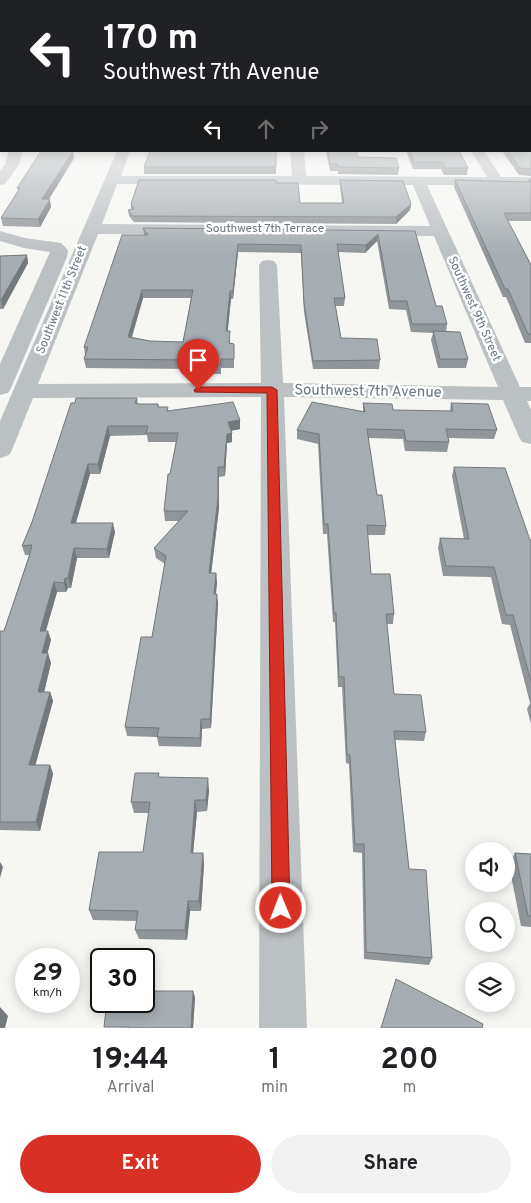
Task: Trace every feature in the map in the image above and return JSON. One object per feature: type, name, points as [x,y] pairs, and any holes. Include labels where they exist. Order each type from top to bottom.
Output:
[{"type":"street","points":[[0,181],[12,165],[14,159]]},
{"type":"street","name":"Southwest 11th Street","points":[[0,450],[121,159]]},
{"type":"street","points":[[298,159],[299,179]]},
{"type":"street","points":[[481,159],[496,180]]},
{"type":"street","points":[[112,180],[531,181]]},
{"type":"street","name":"Southwest 9th Street","points":[[418,180],[440,231],[522,394],[531,437]]},
{"type":"street","name":"Southwest 7th Terrace","points":[[91,229],[440,231]]},
{"type":"street","points":[[0,236],[24,243],[55,247],[59,250],[58,257],[0,388]]},
{"type":"street","points":[[268,265],[284,1028]]},
{"type":"street","name":"Southwest 7th Avenue","points":[[24,391],[272,390],[522,394]]},
{"type":"building","points":[[36,159],[68,159],[42,199],[50,199],[38,219],[1,218],[20,188],[17,188]]},
{"type":"building","points":[[147,159],[276,159],[276,167],[144,167]]},
{"type":"building","points":[[329,159],[396,159],[399,168],[338,167],[338,164],[330,164]]},
{"type":"building","points":[[413,159],[463,159],[468,168],[445,168],[443,162],[414,162]]},
{"type":"building","points":[[514,159],[531,159],[531,169],[520,168]]},
{"type":"building","points":[[531,179],[531,213],[504,213],[531,265],[531,334],[528,334],[508,289],[505,289],[455,180],[530,182],[529,180]]},
{"type":"building","points":[[139,180],[276,180],[276,183],[298,183],[300,203],[344,203],[340,180],[403,181],[411,204],[396,217],[133,216],[128,210],[134,209],[131,204]]},
{"type":"building","points":[[143,228],[415,231],[436,306],[442,306],[447,324],[412,324],[407,301],[390,301],[378,234],[366,245],[337,244],[345,298],[334,298],[341,338],[377,339],[380,360],[313,361],[304,303],[301,245],[238,244],[233,291],[230,291],[226,331],[230,331],[229,343],[234,344],[234,359],[221,359],[220,365],[193,365],[193,360],[84,359],[88,347],[84,347],[122,235],[148,235]],"holes":[[[142,290],[193,290],[183,342],[150,341],[128,337]]]},
{"type":"building","points":[[27,255],[1,300],[0,300],[0,256]]},
{"type":"building","points":[[433,331],[460,332],[468,359],[440,359]]},
{"type":"building","points":[[76,398],[137,398],[135,403],[158,404],[158,407],[168,407],[167,411],[233,402],[240,420],[228,422],[232,433],[227,434],[224,467],[218,467],[218,498],[209,573],[216,573],[214,594],[217,594],[210,719],[201,719],[200,738],[157,737],[159,728],[125,727],[141,637],[152,637],[166,556],[154,548],[188,511],[164,511],[168,474],[170,474],[178,433],[146,433],[148,426],[108,426],[98,464],[88,464],[71,523],[113,523],[107,549],[74,548],[68,578],[65,578],[64,583],[54,582],[40,631],[48,631],[42,653],[48,653],[38,692],[50,692],[29,765],[50,765],[36,822],[0,822],[0,631],[4,631],[32,545],[22,546],[32,522],[71,403],[75,403]]},
{"type":"building","points":[[312,402],[365,412],[363,403],[392,404],[393,410],[453,411],[451,403],[488,404],[497,430],[446,429],[449,442],[406,441],[404,430],[367,429],[377,495],[382,495],[386,526],[367,525],[371,574],[390,574],[394,614],[386,614],[394,694],[421,695],[426,732],[394,731],[409,869],[426,870],[432,958],[366,952],[364,844],[355,844],[350,755],[347,754],[344,677],[339,677],[336,613],[334,613],[328,524],[324,524],[319,434],[297,430]]},
{"type":"building","points":[[454,467],[505,468],[531,540],[531,682],[513,615],[506,615],[494,567],[446,566],[440,538],[469,539]]},
{"type":"building","points":[[135,773],[159,773],[158,777],[208,778],[206,800],[195,800],[191,853],[203,853],[199,901],[188,901],[185,930],[135,930],[138,911],[89,910],[99,852],[143,852],[150,802],[131,802]]},
{"type":"building","points":[[515,853],[531,854],[531,916],[528,916]]},
{"type":"building","points":[[396,979],[483,1024],[482,1028],[381,1028]]},
{"type":"building","points":[[155,991],[193,991],[191,1028],[104,1027],[106,1013],[155,1013]]},
{"type":"route","points":[[198,390],[272,390],[281,908]]}]
